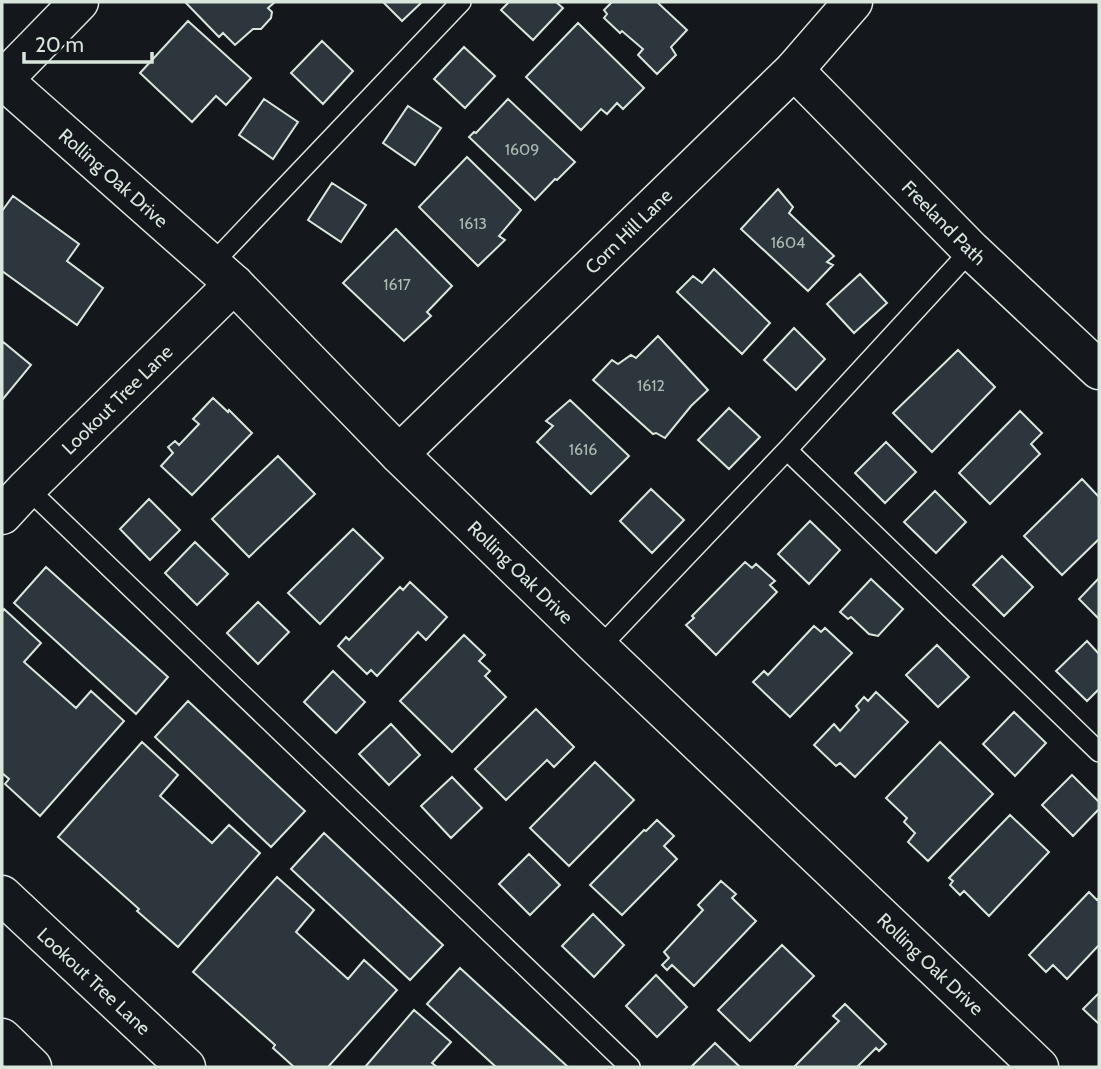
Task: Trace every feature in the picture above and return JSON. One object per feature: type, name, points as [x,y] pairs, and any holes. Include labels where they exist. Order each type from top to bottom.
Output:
[{"type":"street","points":[[2,80],[79,2]]},
{"type":"street","name":"Corn Hill Lane","points":[[399,454],[793,70],[853,2]]},
{"type":"street","name":"Freeland Path","points":[[793,70],[971,250],[1099,370]]},
{"type":"street","name":"Rolling Oak Drive","points":[[2,80],[222,274],[399,454],[598,648],[1039,1067]]},
{"type":"street","name":"Lookout Tree Lane","points":[[2,515],[222,274]]},
{"type":"street","name":"Lookout Tree Lane","points":[[2,895],[186,1067]]},
{"type":"street","points":[[2,1038],[32,1067]]},
{"type":"lane","points":[[222,274],[461,2]]},
{"type":"lane","points":[[598,648],[787,450],[971,250]]},
{"type":"lane","points":[[787,450],[1099,752]]},
{"type":"lane","points":[[27,488],[630,1067]]},
{"type":"building","points":[[185,2],[275,2],[268,8],[272,12],[271,18],[261,29],[253,29],[235,45],[223,33],[219,37]]},
{"type":"building","points":[[383,2],[422,2],[402,21]]},
{"type":"building","points":[[509,2],[556,2],[563,8],[533,40],[501,10]]},
{"type":"building","points":[[612,2],[657,2],[687,30],[671,47],[676,55],[657,74],[638,55],[643,49],[604,18],[607,14],[604,10]]},
{"type":"building","points":[[188,21],[251,78],[226,105],[216,96],[192,122],[140,73]]},
{"type":"building","points":[[578,23],[644,88],[623,109],[617,103],[607,114],[601,109],[581,130],[526,77]]},
{"type":"building","points":[[322,41],[353,71],[323,104],[291,73]]},
{"type":"building","points":[[464,47],[495,76],[465,108],[434,79]]},
{"type":"building","points":[[264,99],[298,122],[273,159],[239,135]]},
{"type":"building","points":[[508,99],[575,162],[535,200],[469,137]]},
{"type":"building","points":[[408,106],[441,128],[415,165],[383,143]]},
{"type":"building","points":[[467,157],[521,210],[499,236],[505,240],[478,266],[419,207]]},
{"type":"building","points":[[332,183],[366,205],[341,242],[308,220]]},
{"type":"building","points":[[778,189],[793,207],[789,213],[834,256],[827,262],[833,265],[808,291],[741,229]]},
{"type":"building","points":[[13,196],[79,244],[67,261],[103,288],[77,325],[2,271],[2,211]]},
{"type":"building","points":[[396,229],[452,286],[427,312],[431,316],[404,341],[343,283]]},
{"type":"building","points":[[714,269],[770,323],[742,354],[677,292],[693,276],[702,283]]},
{"type":"building","points":[[860,274],[887,303],[854,333],[827,304]]},
{"type":"building","points":[[794,328],[825,359],[796,390],[764,360]]},
{"type":"building","points":[[658,336],[708,390],[665,438],[653,434],[593,380],[612,360],[618,364],[631,355],[636,358]]},
{"type":"building","points":[[2,341],[31,365],[3,399],[2,398]]},
{"type":"building","points":[[958,350],[995,387],[932,452],[893,413]]},
{"type":"building","points":[[213,398],[252,433],[192,495],[161,466],[173,453],[168,447],[175,441],[179,445],[199,424],[193,419]]},
{"type":"building","points":[[570,400],[629,456],[591,494],[537,442],[553,426],[546,421]]},
{"type":"building","points":[[729,408],[760,437],[729,469],[698,440]]},
{"type":"building","points":[[1020,411],[1042,433],[1031,444],[1040,454],[990,504],[959,473]]},
{"type":"building","points":[[886,442],[916,472],[885,503],[855,473]]},
{"type":"building","points":[[278,456],[315,494],[249,557],[212,519]]},
{"type":"building","points":[[1082,479],[1099,497],[1099,539],[1062,575],[1024,536]]},
{"type":"building","points":[[651,489],[684,520],[652,553],[620,521]]},
{"type":"building","points":[[935,491],[966,522],[936,553],[904,522]]},
{"type":"building","points":[[149,499],[180,530],[150,560],[120,529]]},
{"type":"building","points":[[810,521],[840,550],[809,584],[778,554]]},
{"type":"building","points":[[353,529],[383,558],[320,624],[288,593]]},
{"type":"building","points":[[195,542],[228,574],[197,605],[165,573]]},
{"type":"building","points":[[1002,556],[1033,587],[1004,616],[973,585]]},
{"type":"building","points":[[745,562],[752,568],[756,564],[775,581],[770,585],[777,592],[716,655],[686,625]]},
{"type":"building","points":[[46,567],[168,677],[136,714],[14,603]]},
{"type":"building","points":[[1099,578],[1099,619],[1079,599]]},
{"type":"building","points":[[871,579],[903,609],[878,636],[869,634],[851,617],[848,619],[840,612]]},
{"type":"building","points":[[410,582],[447,617],[426,640],[418,632],[377,676],[371,670],[367,674],[338,646],[346,637],[349,640],[400,587],[403,590]]},
{"type":"building","points":[[258,602],[289,632],[258,664],[227,633]]},
{"type":"building","points":[[4,609],[41,643],[24,662],[76,708],[91,691],[124,721],[40,816],[5,784],[9,779],[2,773]]},
{"type":"building","points":[[814,626],[821,632],[825,628],[852,653],[790,717],[753,682],[764,671],[768,675]]},
{"type":"building","points":[[464,635],[485,655],[479,661],[490,671],[485,676],[506,697],[452,752],[400,701]]},
{"type":"building","points":[[1087,641],[1099,654],[1099,689],[1087,701],[1056,671]]},
{"type":"building","points":[[937,645],[969,677],[938,707],[906,675]]},
{"type":"building","points":[[333,671],[365,702],[336,733],[304,702]]},
{"type":"building","points":[[876,692],[908,722],[855,777],[840,763],[836,766],[814,745],[834,724],[840,731],[859,710],[856,706],[864,697],[868,701]]},
{"type":"building","points":[[188,701],[305,811],[271,847],[155,737]]},
{"type":"building","points":[[536,709],[574,747],[554,767],[547,760],[506,800],[475,769]]},
{"type":"building","points":[[1014,712],[1046,743],[1015,776],[983,744]]},
{"type":"building","points":[[391,724],[420,755],[389,785],[359,754]]},
{"type":"building","points":[[142,742],[178,775],[160,796],[212,843],[229,825],[260,853],[178,947],[58,837]]},
{"type":"building","points":[[940,742],[993,794],[928,861],[908,842],[915,833],[904,822],[907,818],[886,798]]},
{"type":"building","points":[[595,762],[634,800],[569,866],[530,828]]},
{"type":"building","points":[[1072,775],[1099,802],[1099,809],[1073,836],[1042,805]]},
{"type":"building","points":[[452,777],[482,808],[451,838],[421,806]]},
{"type":"building","points":[[1010,815],[1049,852],[989,916],[964,891],[960,895],[950,885],[953,881],[949,878]]},
{"type":"building","points":[[657,820],[674,836],[664,846],[677,859],[622,915],[590,885]]},
{"type":"building","points":[[324,833],[443,945],[410,980],[291,869]]},
{"type":"building","points":[[529,854],[560,885],[530,915],[499,884]]},
{"type":"building","points":[[277,877],[314,910],[296,932],[348,979],[364,960],[397,990],[328,1067],[294,1067],[273,1048],[275,1045],[193,972]]},
{"type":"building","points":[[721,881],[736,894],[732,898],[756,921],[694,986],[672,965],[667,970],[662,965],[669,958],[664,952],[703,910],[698,905]]},
{"type":"building","points":[[1089,892],[1097,900],[1099,898],[1099,945],[1067,979],[1053,965],[1046,972],[1029,955]]},
{"type":"building","points":[[593,914],[624,945],[594,977],[562,946]]},
{"type":"building","points":[[782,945],[814,976],[750,1041],[718,1010]]},
{"type":"building","points":[[460,968],[568,1067],[496,1067],[427,1004]]},
{"type":"building","points":[[656,975],[687,1007],[657,1037],[626,1006]]},
{"type":"building","points":[[1099,993],[1099,1024],[1083,1009]]},
{"type":"building","points":[[845,1004],[886,1044],[879,1051],[876,1048],[857,1067],[794,1067],[839,1021],[833,1016]]},
{"type":"building","points":[[414,1010],[451,1042],[432,1063],[437,1067],[365,1067]]},
{"type":"building","points":[[715,1043],[740,1067],[691,1067]]}]
